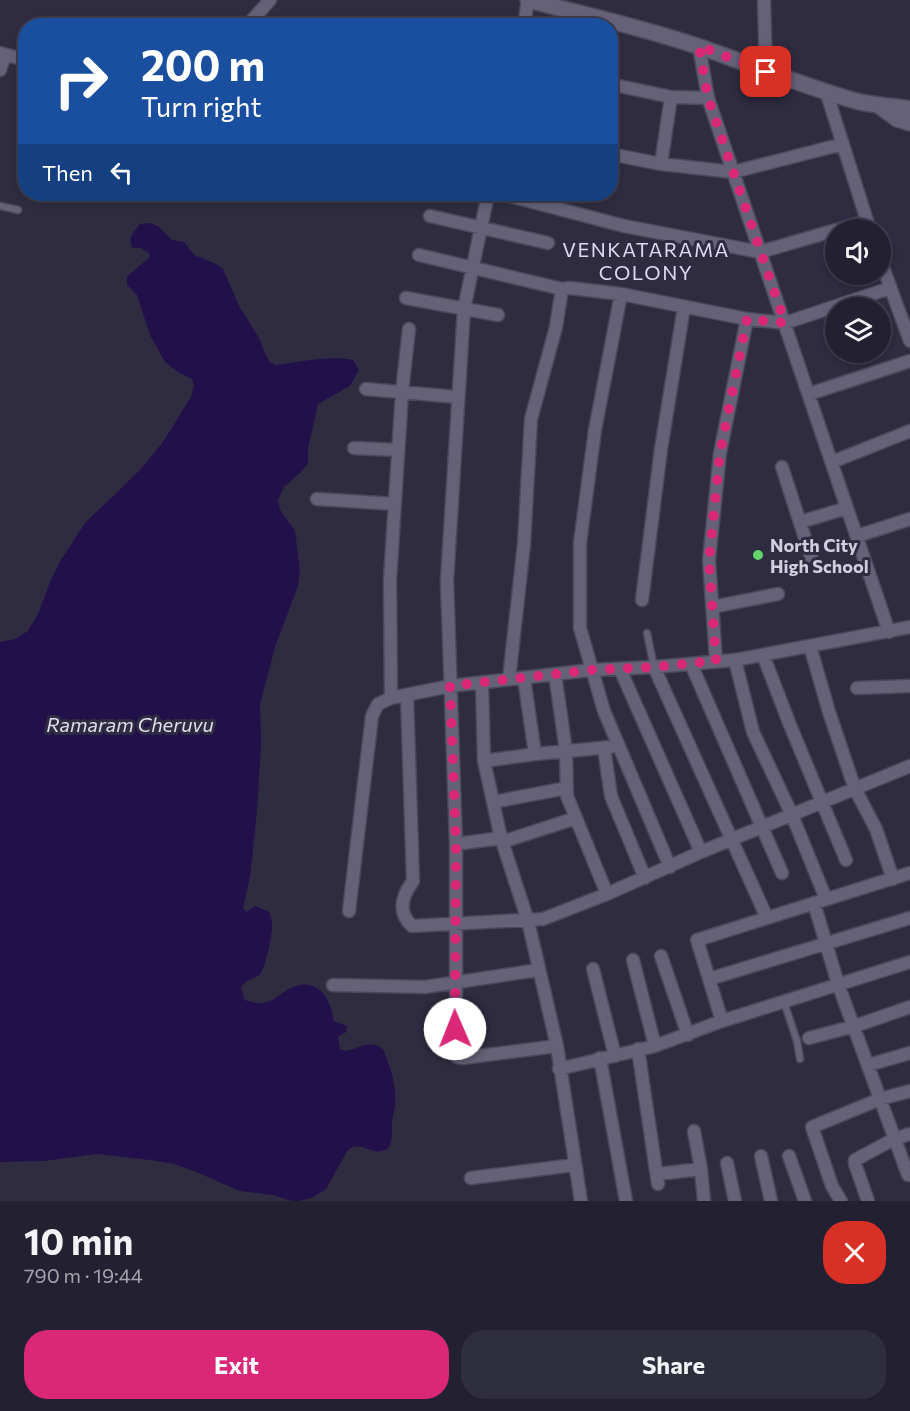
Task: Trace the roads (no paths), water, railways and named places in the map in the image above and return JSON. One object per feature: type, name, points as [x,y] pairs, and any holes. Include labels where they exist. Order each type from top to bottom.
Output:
[{"type":"main road","points":[[528,0],[595,18]]},
{"type":"main road","points":[[618,24],[699,46],[826,92],[879,106],[910,109]]},
{"type":"main road","points":[[879,106],[897,119],[910,123]]},
{"type":"street","points":[[254,18],[270,0]]},
{"type":"street","points":[[525,18],[528,0]]},
{"type":"street","points":[[764,0],[766,72]]},
{"type":"street","points":[[699,46],[708,98],[889,632]]},
{"type":"street","points":[[0,70],[2,54],[18,58]]},
{"type":"street","points":[[618,86],[671,98],[708,98]]},
{"type":"street","points":[[826,92],[867,219]]},
{"type":"street","points":[[661,164],[671,98]]},
{"type":"street","points":[[618,156],[661,164],[733,172],[843,144]]},
{"type":"street","points":[[487,201],[464,309],[447,581],[456,844],[454,925],[456,1053],[457,1057],[462,1059],[557,1047]]},
{"type":"street","points":[[529,201],[624,226],[760,252],[825,233]]},
{"type":"street","points":[[430,216],[548,243]]},
{"type":"street","points":[[419,255],[562,289],[621,294],[747,319],[785,323],[890,288]]},
{"type":"street","points":[[889,285],[910,341]]},
{"type":"street","points":[[509,679],[524,544],[531,419],[556,327],[562,289]]},
{"type":"street","points":[[621,294],[595,430],[580,543],[580,628],[604,711],[670,867]]},
{"type":"street","points":[[406,298],[498,315]]},
{"type":"street","points":[[642,600],[661,449],[684,307]]},
{"type":"street","points":[[716,661],[709,560],[720,453],[747,319]]},
{"type":"street","points":[[391,698],[390,580],[402,392],[409,329]]},
{"type":"street","points":[[809,394],[910,361]]},
{"type":"street","points":[[366,389],[457,397]]},
{"type":"street","points":[[832,462],[910,431]]},
{"type":"street","points":[[354,448],[398,450]]},
{"type":"street","points":[[782,467],[814,566]]},
{"type":"street","points":[[317,499],[395,504]]},
{"type":"street","points":[[800,522],[848,508]]},
{"type":"street","points":[[857,536],[910,519]]},
{"type":"street","points":[[712,607],[777,594]]},
{"type":"street","points":[[349,911],[372,716],[378,704],[391,698],[450,686],[591,670],[735,660],[910,627]]},
{"type":"street","points":[[810,646],[855,789],[876,829],[893,879]]},
{"type":"street","points":[[763,655],[846,860]]},
{"type":"street","points":[[735,660],[753,732],[792,815],[820,901],[826,942],[838,984],[908,1175]]},
{"type":"street","points":[[691,664],[782,873]]},
{"type":"street","points":[[654,667],[767,918]]},
{"type":"street","points":[[620,669],[701,852]]},
{"type":"street","points":[[555,674],[566,751],[567,796],[607,894]]},
{"type":"street","points":[[524,678],[535,754]]},
{"type":"street","points":[[482,683],[484,761],[502,840],[528,921],[557,1047],[578,1201]]},
{"type":"street","points":[[857,688],[910,686]]},
{"type":"street","points":[[407,695],[413,881],[404,892],[402,909],[412,926],[543,919],[910,766]]},
{"type":"street","points":[[484,761],[619,747]]},
{"type":"street","points":[[604,748],[609,788],[645,878]]},
{"type":"street","points":[[493,802],[567,788]]},
{"type":"street","points":[[456,844],[502,840],[576,818]]},
{"type":"street","points":[[722,1021],[697,940],[910,874]]},
{"type":"street","points":[[709,979],[910,918]]},
{"type":"street","points":[[661,956],[688,1035]]},
{"type":"street","points":[[633,960],[655,1046]]},
{"type":"street","points":[[559,1069],[655,1046],[722,1021],[910,962]]},
{"type":"street","points":[[593,969],[615,1056]]},
{"type":"street","points":[[333,985],[414,987],[538,970]]},
{"type":"street","points":[[809,1038],[855,1026],[910,1007]]},
{"type":"street","points":[[638,1049],[657,1179],[701,1169]]},
{"type":"street","points":[[868,1065],[910,1053]]},
{"type":"street","points":[[600,1058],[626,1201]]},
{"type":"street","points":[[841,1201],[832,1186],[812,1127],[880,1099],[910,1091]]},
{"type":"street","points":[[694,1131],[704,1201]]},
{"type":"street","points":[[868,1201],[855,1160],[894,1139],[910,1134]]},
{"type":"street","points":[[761,1156],[771,1201]]},
{"type":"street","points":[[789,1156],[805,1201]]},
{"type":"street","points":[[727,1163],[735,1201]]},
{"type":"street","points":[[471,1178],[574,1165]]},
{"type":"lane","points":[[0,206],[18,210]]},
{"type":"lane","points":[[647,633],[654,667]]},
{"type":"lane","points":[[784,1001],[797,1041],[800,1059]]},
{"type":"water","name":"Ramaram Cheruvu","points":[[150,223],[158,226],[172,240],[184,242],[194,255],[223,269],[239,306],[259,338],[270,362],[276,365],[334,358],[353,360],[359,370],[350,386],[318,404],[308,448],[308,463],[284,487],[278,500],[280,510],[295,531],[300,571],[298,586],[275,647],[260,704],[261,744],[257,811],[250,877],[243,908],[246,912],[256,906],[269,912],[272,921],[271,933],[267,957],[260,974],[241,988],[245,1000],[254,1003],[268,1002],[289,989],[304,984],[318,989],[327,999],[333,1021],[347,1026],[346,1032],[338,1037],[340,1049],[346,1051],[369,1044],[383,1049],[394,1083],[395,1106],[392,1140],[386,1150],[372,1151],[356,1146],[352,1148],[347,1151],[326,1189],[311,1198],[298,1201],[240,1191],[174,1164],[150,1160],[97,1154],[43,1161],[0,1162],[0,642],[15,639],[28,631],[38,614],[61,560],[85,523],[141,469],[163,442],[191,397],[194,385],[192,379],[165,362],[150,335],[137,295],[127,285],[127,277],[150,257],[149,253],[141,248],[133,248],[132,235],[140,224]]},
{"type":"place","name":"North City High School","points":[[758,555]]},
{"type":"district","name":"VENKATARAMA COLONY","points":[[646,260]]}]
